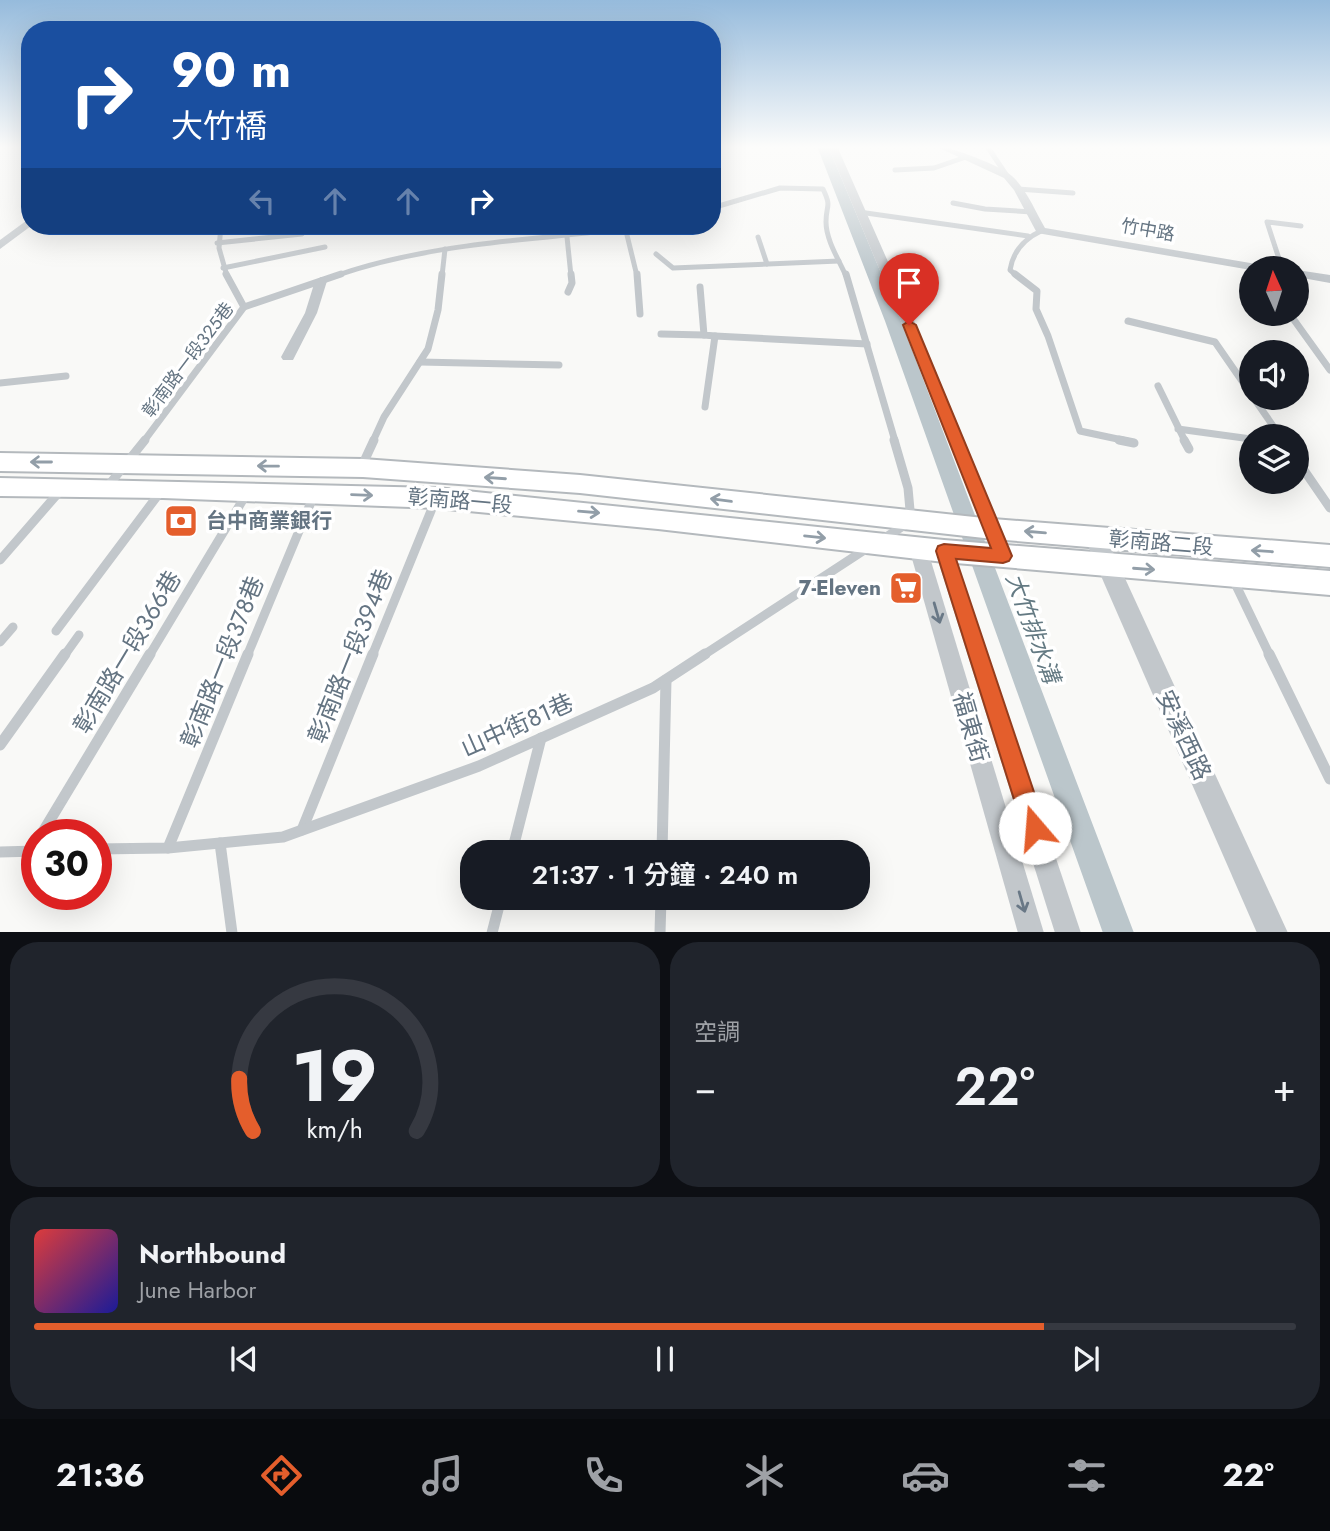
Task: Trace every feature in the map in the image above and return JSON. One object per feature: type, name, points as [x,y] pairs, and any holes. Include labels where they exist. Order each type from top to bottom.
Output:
[{"type":"main road","name":"彰南路一段","points":[[0,462],[361,468],[580,484],[944,524]]},
{"type":"main road","name":"彰南路一段","points":[[0,487],[248,491],[437,498],[931,549]]},
{"type":"main road","name":"福東街","points":[[911,521],[913,539],[931,549]]},
{"type":"main road","name":"彰南路二段","points":[[944,524],[1330,556]]},
{"type":"main road","points":[[931,549],[944,524]]},
{"type":"main road","name":"彰南路二段","points":[[931,549],[1330,583]]},
{"type":"street","points":[[850,189],[919,348],[1003,556]]},
{"type":"street","points":[[1018,189],[1041,231]]},
{"type":"street","points":[[0,246],[21,228]]},
{"type":"street","name":"竹中路","points":[[1041,231],[1239,264]]},
{"type":"street","points":[[1309,276],[1330,279]]},
{"type":"street","points":[[288,357],[311,313],[321,281]]},
{"type":"street","name":"安溪西路","points":[[1096,537],[1273,932]]},
{"type":"street","name":"福東街","points":[[931,549],[948,651],[1031,932]]},
{"type":"street","name":"福東街","points":[[931,549],[977,652],[1068,932]]},
{"type":"street","points":[[948,651],[977,652]]},
{"type":"street","points":[[974,738],[1005,738]]},
{"type":"lane","points":[[721,205],[773,189]]},
{"type":"lane","points":[[823,189],[831,204],[826,222],[849,281],[908,488],[911,521]]},
{"type":"lane","points":[[1025,189],[1073,193]]},
{"type":"lane","points":[[953,203],[985,209],[1032,212]]},
{"type":"lane","points":[[859,212],[1028,236],[1041,231]]},
{"type":"lane","points":[[1278,256],[1268,222],[1301,226]]},
{"type":"lane","points":[[219,235],[217,243],[223,268],[244,307]]},
{"type":"lane","points":[[217,243],[293,235]]},
{"type":"lane","name":"彰南路一段325巷","points":[[106,489],[244,307],[369,264],[488,243],[587,235]]},
{"type":"lane","points":[[627,235],[636,265],[640,314]]},
{"type":"lane","points":[[1028,236],[1010,261],[1010,270],[1037,291],[1036,309],[1080,431],[1134,443]]},
{"type":"lane","points":[[567,237],[572,284],[568,292]]},
{"type":"lane","points":[[758,237],[767,264]]},
{"type":"lane","points":[[223,268],[325,247]]},
{"type":"lane","points":[[361,468],[384,417],[429,349],[438,310],[445,249]]},
{"type":"lane","points":[[656,254],[673,268],[839,261]]},
{"type":"lane","points":[[700,287],[704,335]]},
{"type":"lane","points":[[1128,321],[1215,342],[1239,377]]},
{"type":"lane","points":[[1298,326],[1330,370]]},
{"type":"lane","points":[[661,334],[867,344]]},
{"type":"lane","points":[[705,407],[715,336]]},
{"type":"lane","points":[[420,362],[559,365]]},
{"type":"lane","points":[[0,383],[66,376]]},
{"type":"lane","points":[[1158,386],[1189,449]]},
{"type":"lane","points":[[1178,429],[1239,437]]},
{"type":"lane","points":[[1309,477],[1330,508]]},
{"type":"lane","points":[[0,560],[62,488]]},
{"type":"lane","points":[[56,631],[163,489]]},
{"type":"lane","name":"彰南路一段366巷","points":[[51,819],[248,491]]},
{"type":"lane","name":"彰南路一段378巷","points":[[168,848],[314,493]]},
{"type":"lane","name":"彰南路一段394巷","points":[[302,830],[437,498]]},
{"type":"lane","name":"山中街81巷","points":[[112,849],[168,848],[283,837],[479,766],[653,688],[911,521]]},
{"type":"lane","points":[[1231,575],[1330,779]]},
{"type":"lane","points":[[0,642],[13,627]]},
{"type":"lane","points":[[0,745],[79,635]]},
{"type":"lane","points":[[662,840],[666,680]]},
{"type":"lane","points":[[515,840],[541,738]]},
{"type":"lane","points":[[220,843],[232,932]]},
{"type":"lane","points":[[0,852],[21,850]]},
{"type":"lane","points":[[492,932],[498,910]]},
{"type":"lane","points":[[660,932],[661,910]]},
{"type":"waterway","name":"大竹排水溝","points":[[840,189],[893,321],[1119,932]]},
{"type":"place","name":"台中商業銀行","points":[[181,521]]},
{"type":"place","name":"7-Eleven","points":[[906,588]]},
{"type":"route","points":[[909,325],[1003,556],[944,551],[1035,828]]}]
